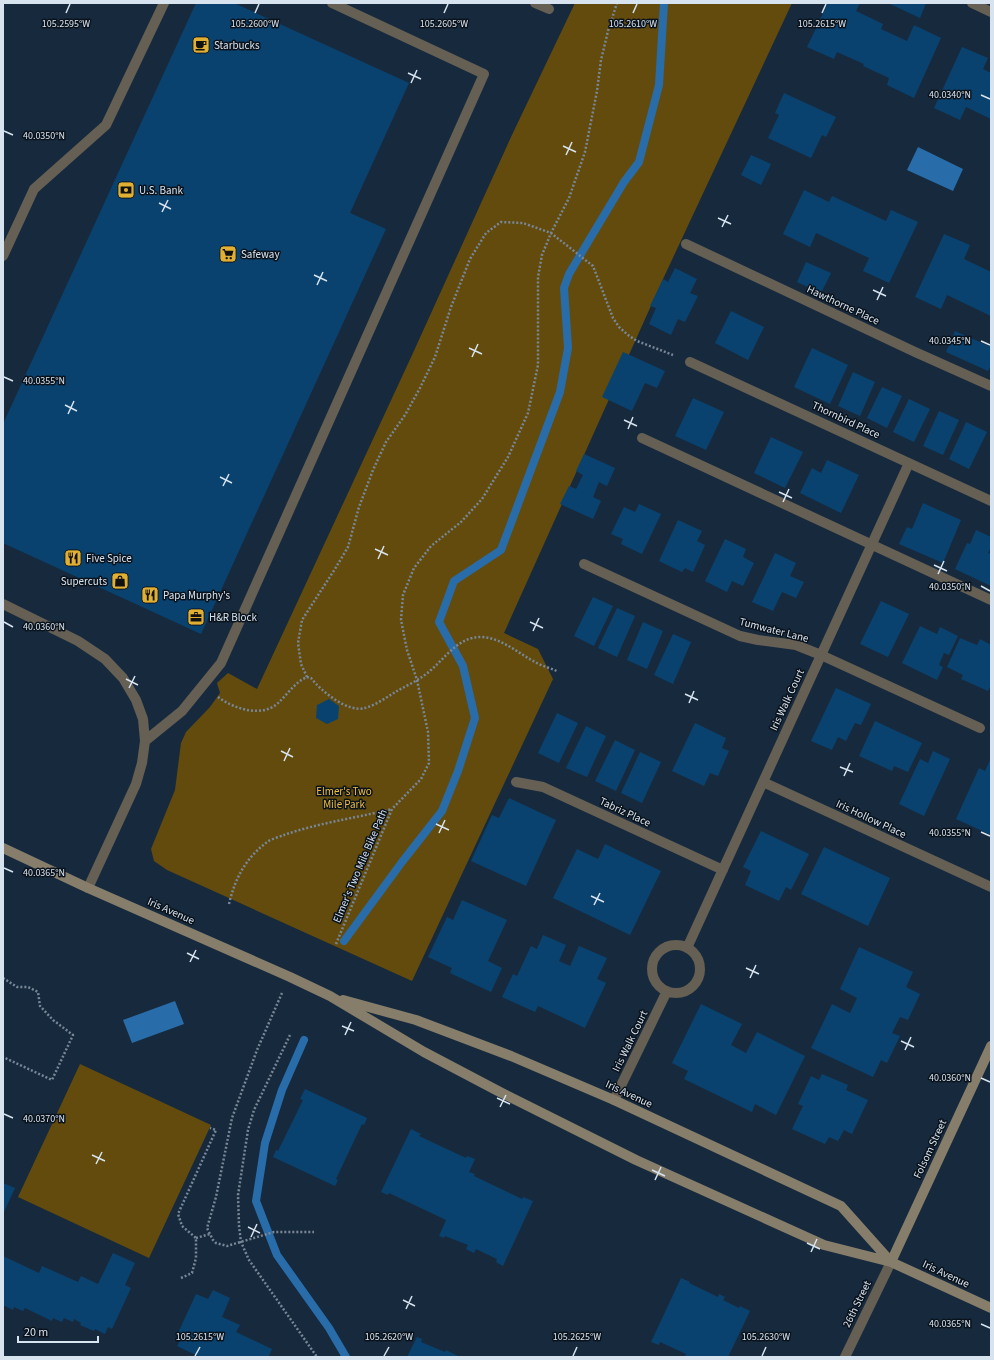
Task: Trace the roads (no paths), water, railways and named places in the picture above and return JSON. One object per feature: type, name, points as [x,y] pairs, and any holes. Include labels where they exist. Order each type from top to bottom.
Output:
[{"type":"main road","name":"Iris Avenue","points":[[3,848],[88,888],[330,996],[424,1052],[636,1160],[824,1245],[891,1262],[991,1308]]},
{"type":"main road","name":"Iris Avenue","points":[[330,996],[416,1020],[531,1064],[614,1100],[841,1206],[891,1262]]},
{"type":"main road","name":"Folsom Street","points":[[891,1262],[991,1046]]},
{"type":"street","points":[[145,741],[182,711],[221,663],[484,74],[332,3]]},
{"type":"street","points":[[535,3],[549,10]]},
{"type":"street","points":[[972,3],[991,12]]},
{"type":"street","points":[[3,256],[34,189],[106,125],[161,4]]},
{"type":"street","name":"Hawthorne Place","points":[[686,244],[908,349],[991,386]]},
{"type":"street","name":"Thornbird Place","points":[[690,362],[991,501]]},
{"type":"street","points":[[642,438],[991,600]]},
{"type":"street","name":"Iris Walk Court","points":[[687,948],[909,462]]},
{"type":"street","name":"Tumwater Lane","points":[[584,564],[740,636],[796,646],[821,655],[980,728]]},
{"type":"street","points":[[3,604],[78,640],[105,659],[123,678],[136,700],[143,719],[145,741],[142,763],[136,784],[88,888]]},
{"type":"street","name":"Tabriz Place","points":[[516,782],[543,787],[723,870]]},
{"type":"street","name":"Iris Hollow Place","points":[[763,782],[991,887]]},
{"type":"street","points":[[676,945],[687,948],[696,955],[700,963],[698,978],[694,986],[684,992],[674,993],[667,991],[660,986],[655,979],[652,968],[655,958],[658,953],[667,947],[676,945]]},
{"type":"street","name":"Iris Walk Court","points":[[614,1100],[667,991]]},
{"type":"street","name":"26th Street","points":[[845,1357],[891,1262]]},
{"type":"water","points":[[918,147],[963,169],[953,191],[907,170]]},
{"type":"water","points":[[175,1001],[184,1024],[132,1043],[123,1020]]},
{"type":"waterway","points":[[344,941],[402,862],[442,811],[458,771],[475,718],[463,666],[439,622],[454,581],[501,550],[560,392],[568,348],[564,288],[569,274],[591,237],[624,182],[639,162],[659,85],[664,3]]},
{"type":"waterway","points":[[304,1040],[282,1090],[265,1143],[256,1201],[277,1255],[329,1328],[346,1357]]},
{"type":"place","name":"Starbucks","points":[[201,45]]},
{"type":"place","name":"U.S. Bank","points":[[126,190]]},
{"type":"place","name":"Safeway","points":[[228,254]]},
{"type":"place","name":"Five Spice","points":[[73,558]]},
{"type":"place","name":"Supercuts","points":[[120,581]]},
{"type":"place","name":"Papa Murphy's","points":[[150,595]]},
{"type":"place","name":"H&R Block","points":[[196,617]]},
{"type":"park label","name":"Elmer's Two Mile Park","points":[[344,797]]}]
